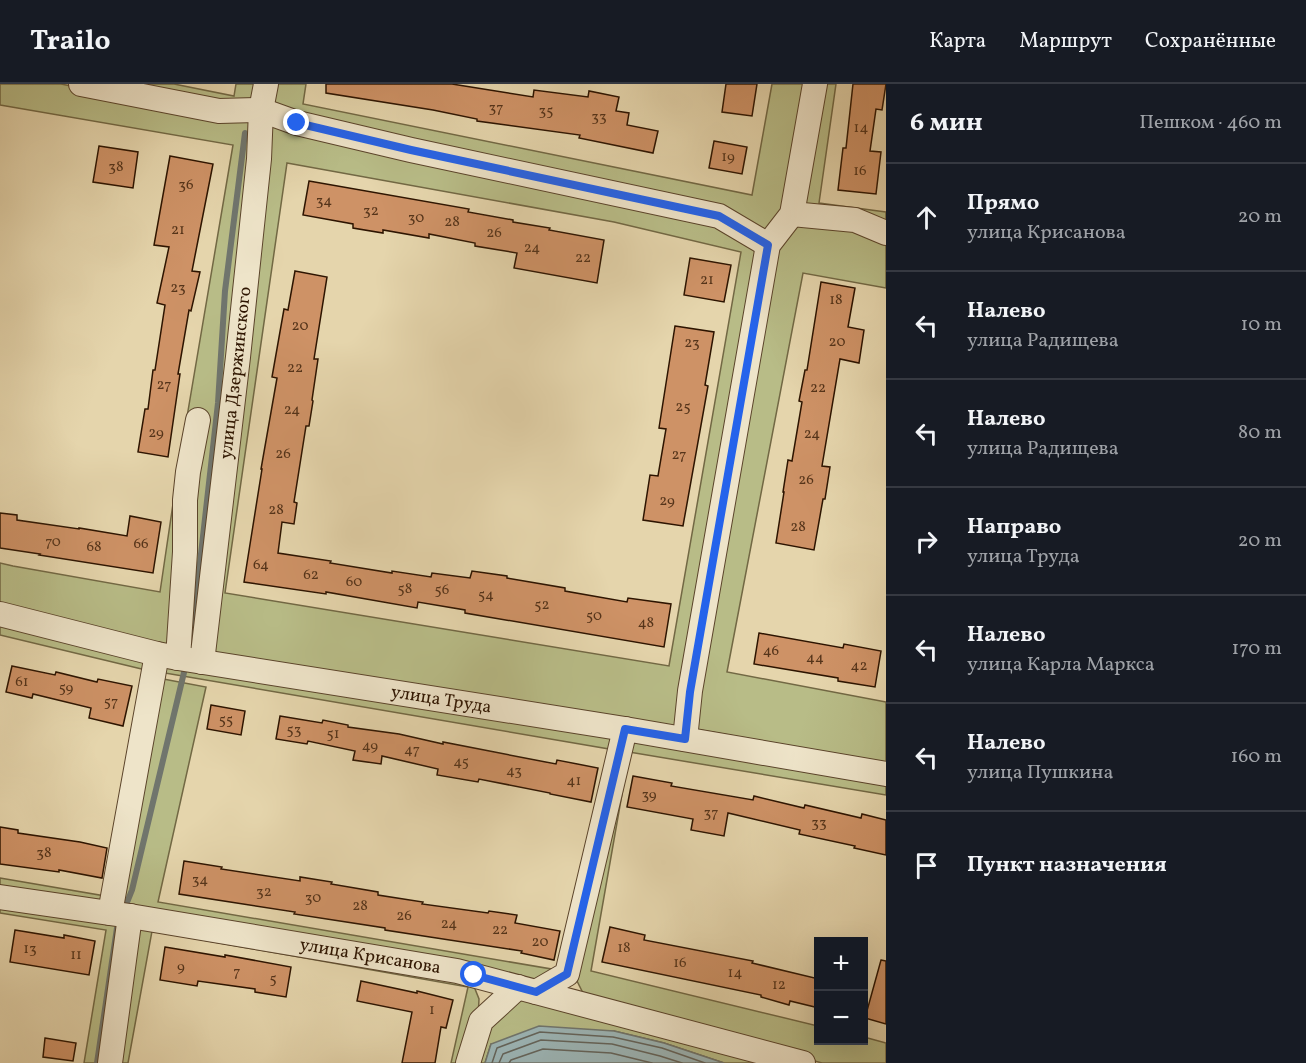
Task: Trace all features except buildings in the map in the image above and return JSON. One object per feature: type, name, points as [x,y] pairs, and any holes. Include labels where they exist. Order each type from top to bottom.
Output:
[{"type":"street","points":[[81,84],[219,111],[261,110],[297,123],[411,150],[719,216],[768,245]]},
{"type":"street","name":"улица Дзержинского","points":[[202,662],[260,159],[261,110],[266,84]]},
{"type":"street","points":[[685,739],[690,692],[768,245],[792,214],[815,84]]},
{"type":"street","points":[[792,214],[855,220],[886,233]]},
{"type":"street","points":[[110,1063],[120,914],[185,552],[185,500],[198,420]]},
{"type":"street","name":"улица Труда","points":[[0,614],[167,656],[625,729],[886,774]]},
{"type":"street","points":[[580,1004],[567,974],[625,729]]},
{"type":"street","name":"улица Крисанова","points":[[0,897],[120,914],[457,970],[803,1063]]},
{"type":"street","points":[[481,1021],[527,990],[567,974]]},
{"type":"street","points":[[468,1063],[481,1021],[482,998],[474,975]]},
{"type":"green space","points":[[0,84],[61,84],[219,115],[253,116],[195,653],[0,607],[0,563],[160,592],[178,470],[233,145],[0,105]]},
{"type":"green space","points":[[99,84],[174,84],[234,96],[236,84],[260,84],[250,105]]},
{"type":"green space","points":[[272,84],[306,84],[303,104],[752,195],[772,84],[812,84],[786,211],[770,232],[271,108]]},
{"type":"green space","points":[[817,84],[836,84],[819,203],[886,212],[886,229],[798,211]]},
{"type":"green space","points":[[265,123],[718,221],[760,251],[677,727],[212,655]],"holes":[[[287,163],[614,222],[741,252],[669,666],[225,593]]]},
{"type":"green space","points":[[797,221],[851,225],[886,240],[886,288],[803,273],[727,672],[886,702],[886,763],[695,729],[774,251]]},
{"type":"green space","points":[[0,623],[149,661],[150,671],[0,635]]},
{"type":"green space","points":[[165,664],[611,737],[615,750],[159,672]]},
{"type":"green space","points":[[158,678],[206,687],[158,902],[563,971],[534,987],[117,909]]},
{"type":"green space","points":[[632,742],[886,784],[886,795],[623,751]]},
{"type":"green space","points":[[628,760],[591,971],[814,1025],[814,1045],[868,1045],[868,1038],[886,1043],[886,1063],[822,1063],[586,999],[573,973]]},
{"type":"green space","points":[[0,878],[105,896],[107,908],[0,892]]},
{"type":"green space","points":[[0,901],[125,919],[106,1063],[84,1063],[106,930],[0,913]]},
{"type":"green space","points":[[136,921],[471,979],[479,999],[478,1020],[464,1063],[451,1063],[468,987],[152,931],[128,1063],[115,1063]]},
{"type":"green space","points":[[518,996],[782,1063],[724,1063],[664,1043],[614,1031],[491,1044],[485,1063],[472,1063],[487,1023]]},
{"type":"water","points":[[539,1026],[614,1031],[664,1043],[724,1063],[485,1063],[491,1044]]},
{"type":"waterway","points":[[191,643],[218,403],[225,291],[245,133]]},
{"type":"waterway","points":[[124,910],[132,890],[186,664]]},
{"type":"waterway","points":[[97,1063],[117,928]]},
{"type":"route","points":[[297,123],[411,150],[719,216],[768,245],[690,692],[685,739],[625,729],[567,974],[536,992],[474,975]]}]
